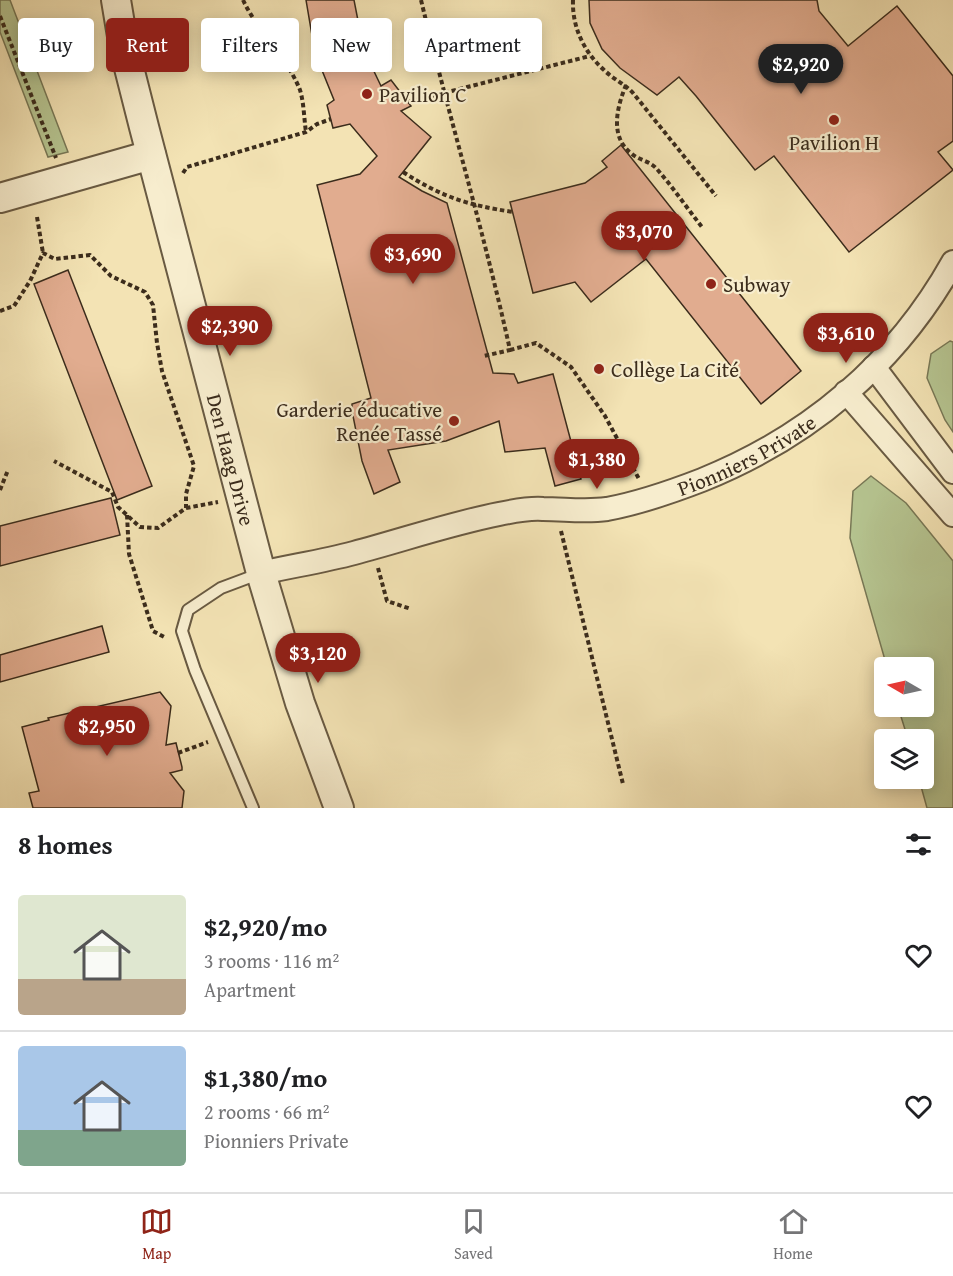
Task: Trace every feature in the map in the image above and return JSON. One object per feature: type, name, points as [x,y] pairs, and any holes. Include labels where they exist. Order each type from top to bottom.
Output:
[{"type":"street","name":"Den Haag Drive","points":[[116,0],[124,48],[151,155],[261,573],[300,703],[339,808]]},
{"type":"street","points":[[0,198],[151,155]]},
{"type":"street","name":"Pionniers Private","points":[[261,573],[344,555],[433,529],[501,513],[542,509],[593,511],[626,505],[666,494],[752,458],[795,434],[874,367],[904,335],[953,262]]},
{"type":"street","points":[[874,367],[953,472]]},
{"type":"street","points":[[846,392],[953,515]]},
{"type":"lane","points":[[253,808],[195,670],[182,631],[188,610],[221,588],[261,573]]},
{"type":"path","points":[[243,0],[250,14],[279,53],[300,91],[306,132]]},
{"type":"path","points":[[421,0],[443,94],[496,285],[510,350]]},
{"type":"path","points":[[573,0],[578,34],[590,56],[605,72],[626,85],[716,196]]},
{"type":"path","points":[[0,16],[57,161]]},
{"type":"path","points":[[408,102],[590,56]]},
{"type":"path","points":[[626,85],[616,124],[622,142],[632,154],[655,167],[702,227]]},
{"type":"path","points":[[177,181],[188,167],[306,132],[317,124],[331,119]]},
{"type":"path","points":[[403,172],[449,198],[476,206],[513,212]]},
{"type":"path","points":[[0,311],[14,306],[30,281],[43,253],[37,218]]},
{"type":"path","points":[[43,253],[55,259],[90,255],[111,276],[145,292],[153,305],[162,371],[194,466],[186,494],[186,508]]},
{"type":"path","points":[[484,356],[536,343],[571,367],[604,416],[639,481]]},
{"type":"path","points":[[54,461],[112,492],[118,507],[140,527],[159,528],[186,508],[222,501]]},
{"type":"path","points":[[0,490],[8,470]]},
{"type":"path","points":[[127,515],[129,554],[132,565],[153,631],[166,638]]},
{"type":"path","points":[[561,531],[622,784]]},
{"type":"path","points":[[377,563],[387,601],[411,609]]},
{"type":"path","points":[[178,753],[223,737]]},
{"type":"green space","points":[[0,0],[10,0],[18,21],[18,72],[37,72],[68,152],[48,157],[0,32]]},
{"type":"green space","points":[[950,341],[953,342],[953,432],[945,420],[927,378],[931,354]]},
{"type":"green space","points":[[871,476],[906,503],[953,561],[953,808],[927,808],[922,789],[934,789],[934,729],[905,729],[901,717],[934,717],[934,657],[884,657],[850,538],[853,491]]},
{"type":"building","points":[[306,0],[354,0],[358,18],[311,18],[311,29]]},
{"type":"building","name":"Pavilion H","points":[[589,0],[817,0],[819,11],[848,46],[897,6],[953,76],[953,141],[938,152],[953,170],[849,252],[774,156],[755,170],[679,77],[657,95],[620,68],[602,49],[590,23]]},
{"type":"building","points":[[323,72],[374,72],[381,86],[391,80],[411,106],[401,111],[431,137],[399,177],[447,203],[493,373],[514,374],[518,383],[553,374],[581,479],[555,486],[545,448],[505,452],[499,421],[446,441],[388,450],[400,482],[374,494],[362,461],[352,411],[352,404],[371,398],[317,185],[360,174],[377,156],[350,124],[333,128],[327,105],[334,100]]},
{"type":"building","points":[[621,145],[801,371],[761,404],[646,259],[591,302],[575,282],[533,293],[510,202],[585,183],[607,167],[602,161]]},
{"type":"building","points":[[68,270],[152,486],[117,500],[34,284]]},
{"type":"building","points":[[111,498],[120,535],[0,566],[0,526]]},
{"type":"building","points":[[102,626],[109,652],[0,682],[0,655]]},
{"type":"building","points":[[160,692],[171,706],[166,745],[176,743],[182,770],[170,773],[184,791],[182,808],[33,808],[29,793],[39,791],[22,727],[49,720],[48,718]]},
{"type":"place","name":"Pavilion C","points":[[367,94]]},
{"type":"place","name":"Pavilion H","points":[[834,120]]},
{"type":"place","name":"Subway","points":[[711,284]]},
{"type":"place","name":"Collège La Cité","points":[[599,369]]},
{"type":"place","name":"Garderie éducative Renée Tassé","points":[[454,421]]}]
